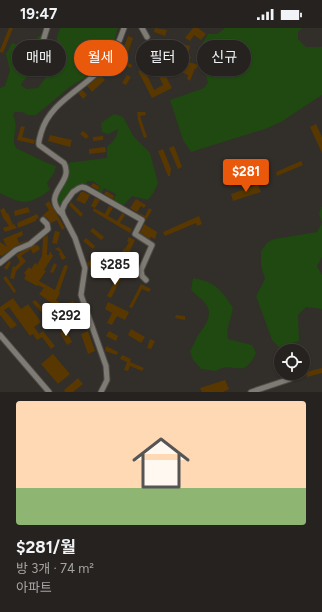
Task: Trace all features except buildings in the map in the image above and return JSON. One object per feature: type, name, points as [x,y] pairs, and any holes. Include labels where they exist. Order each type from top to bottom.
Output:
[{"type":"street","points":[[43,40],[47,28]]},
{"type":"street","points":[[101,392],[107,380],[106,366],[99,351],[81,295],[84,268],[75,238],[63,215],[54,203],[55,197],[65,178],[66,166],[40,145],[39,140],[43,124],[60,103],[104,65],[117,45],[124,28]]},
{"type":"street","points":[[142,28],[147,37]]},
{"type":"street","points":[[63,215],[62,210],[65,203],[73,192],[82,187],[142,220],[135,234],[152,245],[141,270],[142,276],[146,280]]},
{"type":"street","points":[[0,263],[16,250],[30,244],[48,229],[47,224],[43,220]]},
{"type":"street","points":[[0,335],[49,392]]},
{"type":"street","points":[[251,392],[287,380]]},
{"type":"green space","points":[[60,28],[118,28],[115,40],[74,40],[74,76],[87,76],[70,87],[36,115],[15,112],[13,115],[16,125],[14,144],[16,148],[56,166],[54,173],[47,183],[50,190],[31,201],[26,202],[15,200],[0,193],[0,88],[5,86],[10,70],[6,54],[12,43],[12,76],[28,76],[21,85],[26,89],[38,88],[47,76],[66,76],[66,40],[57,40]]},
{"type":"green space","points":[[225,28],[302,28],[298,32],[298,39],[306,47],[322,47],[322,95],[281,122],[265,129],[191,152],[183,140],[170,100],[204,88],[208,82],[206,76],[251,76],[251,40],[205,40],[208,34],[217,34]]},
{"type":"green space","points":[[41,34],[42,40],[36,40]]},
{"type":"green space","points":[[114,114],[123,117],[134,137],[150,153],[158,183],[154,192],[148,200],[132,196],[123,206],[113,201],[116,194],[104,188],[101,194],[97,192],[101,187],[93,181],[88,181],[86,184],[73,188],[59,209],[57,198],[67,163],[107,158],[107,147],[114,139],[118,129],[108,134],[102,132],[101,123]]},
{"type":"green space","points":[[322,206],[322,223],[319,213]]},
{"type":"green space","points":[[322,223],[322,257],[317,266],[322,275],[322,309],[306,307],[298,315],[299,341],[289,344],[276,344],[272,340],[256,296],[265,279],[261,265],[261,251],[268,242],[274,239],[317,232]]},
{"type":"green space","points":[[193,278],[212,284],[221,292],[233,308],[228,327],[228,339],[252,345],[256,353],[247,366],[242,368],[228,367],[216,371],[201,369],[193,360],[190,351],[209,317],[209,312],[202,299],[191,290]]}]
